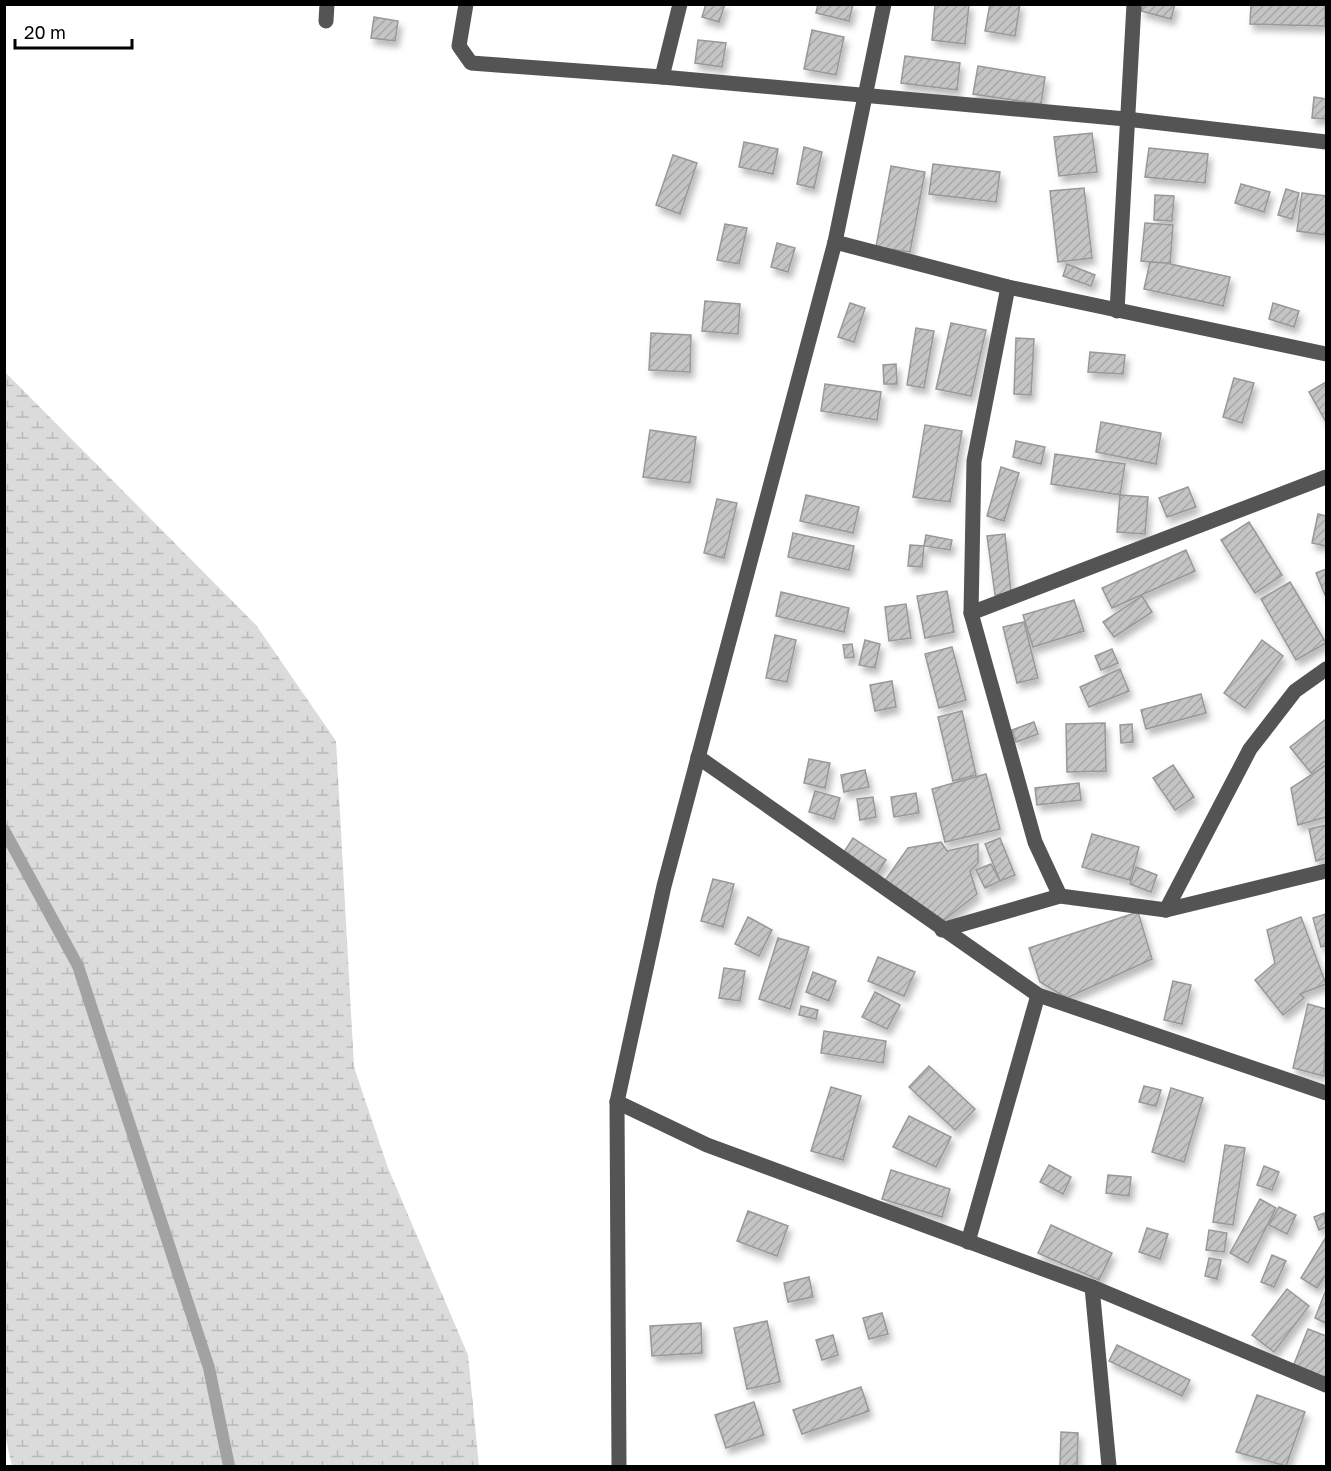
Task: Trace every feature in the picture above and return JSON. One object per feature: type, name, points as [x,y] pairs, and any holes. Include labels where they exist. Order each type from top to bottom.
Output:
[{"type":"street","points":[[326,21],[327,4]]},
{"type":"street","points":[[466,4],[459,46],[471,63],[662,77],[1126,119],[1326,142]]},
{"type":"street","points":[[662,77],[680,4]]},
{"type":"street","points":[[620,1467],[617,1102],[664,886],[836,242],[864,96],[885,4]]},
{"type":"street","points":[[1117,311],[1134,4]]},
{"type":"street","points":[[836,242],[1008,287],[1326,354]]},
{"type":"street","points":[[1008,287],[974,461],[971,613],[1035,842],[1060,896]]},
{"type":"street","points":[[971,613],[1326,477]]},
{"type":"street","points":[[1166,910],[1250,749],[1295,691],[1326,669]]},
{"type":"street","points":[[698,757],[942,930],[1038,995],[1326,1093]]},
{"type":"street","points":[[942,930],[1060,896],[1166,910],[1326,871]]},
{"type":"street","points":[[968,1242],[1038,995]]},
{"type":"street","points":[[617,1102],[707,1144],[1092,1287],[1326,1385]]},
{"type":"street","points":[[1092,1287],[1109,1467]]},
{"type":"green space","points":[[4,371],[256,625],[336,741],[354,1067],[388,1168],[468,1355],[479,1466],[12,1466],[4,1431]]},
{"type":"building","points":[[706,4],[725,4],[719,22],[702,17]]},
{"type":"building","points":[[818,4],[853,4],[849,21],[816,13]]},
{"type":"building","points":[[935,4],[969,4],[965,44],[932,40]]},
{"type":"building","points":[[990,4],[1020,4],[1015,36],[985,31]]},
{"type":"building","points":[[1143,4],[1175,4],[1171,19],[1141,11]]},
{"type":"building","points":[[1251,4],[1325,4],[1325,26],[1250,24]]},
{"type":"building","points":[[374,17],[398,21],[395,41],[371,38]]},
{"type":"building","points":[[812,30],[844,37],[836,75],[804,69]]},
{"type":"building","points":[[698,40],[726,43],[722,67],[695,63]]},
{"type":"building","points":[[905,56],[960,63],[957,90],[901,83]]},
{"type":"building","points":[[978,66],[1045,77],[1041,104],[973,94]]},
{"type":"building","points":[[1314,97],[1326,99],[1326,119],[1312,118]]},
{"type":"building","points":[[1092,133],[1097,172],[1059,176],[1054,137]]},
{"type":"building","points":[[744,142],[778,149],[773,174],[739,167]]},
{"type":"building","points":[[804,147],[822,152],[814,188],[797,184]]},
{"type":"building","points":[[1149,148],[1208,154],[1205,183],[1145,177]]},
{"type":"building","points":[[673,155],[697,163],[680,214],[656,205]]},
{"type":"building","points":[[933,164],[1000,172],[996,202],[929,194]]},
{"type":"building","points":[[891,166],[925,172],[910,252],[876,247]]},
{"type":"building","points":[[1241,184],[1270,192],[1264,212],[1235,203]]},
{"type":"building","points":[[1084,188],[1092,258],[1058,262],[1050,191]]},
{"type":"building","points":[[1286,189],[1299,193],[1292,219],[1278,215]]},
{"type":"building","points":[[1302,193],[1326,196],[1326,235],[1297,231]]},
{"type":"building","points":[[1155,195],[1174,196],[1172,221],[1154,220]]},
{"type":"building","points":[[1145,223],[1173,225],[1170,264],[1141,261]]},
{"type":"building","points":[[725,224],[747,228],[739,264],[717,260]]},
{"type":"building","points":[[777,243],[795,248],[788,272],[771,267]]},
{"type":"building","points":[[1150,262],[1166,263],[1230,277],[1223,306],[1144,289]]},
{"type":"building","points":[[1067,264],[1095,275],[1091,286],[1063,276]]},
{"type":"building","points":[[705,301],[740,304],[738,334],[702,331]]},
{"type":"building","points":[[850,303],[865,308],[854,342],[838,337]]},
{"type":"building","points":[[1273,303],[1299,311],[1294,327],[1269,319]]},
{"type":"building","points":[[951,323],[986,330],[971,396],[936,389]]},
{"type":"building","points":[[916,328],[934,331],[924,388],[907,385]]},
{"type":"building","points":[[651,333],[691,335],[690,372],[649,370]]},
{"type":"building","points":[[1016,338],[1034,339],[1031,395],[1014,394]]},
{"type":"building","points":[[1090,352],[1125,355],[1123,374],[1088,372]]},
{"type":"building","points":[[896,364],[897,384],[884,384],[883,365]]},
{"type":"building","points":[[1234,378],[1254,383],[1242,423],[1223,417]]},
{"type":"building","points":[[1326,382],[1326,422],[1309,392]]},
{"type":"building","points":[[825,384],[881,392],[877,420],[821,411]]},
{"type":"building","points":[[1101,422],[1161,433],[1156,464],[1096,452]]},
{"type":"building","points":[[925,425],[962,431],[950,502],[913,497]]},
{"type":"building","points":[[650,430],[696,437],[690,483],[643,477]]},
{"type":"building","points":[[1016,441],[1045,447],[1041,464],[1013,457]]},
{"type":"building","points":[[1055,454],[1125,464],[1120,495],[1051,484]]},
{"type":"building","points":[[1001,467],[1019,473],[1004,521],[987,516]]},
{"type":"building","points":[[1188,487],[1196,507],[1167,517],[1159,498]]},
{"type":"building","points":[[806,495],[859,507],[853,533],[800,521]]},
{"type":"building","points":[[1120,495],[1148,497],[1145,534],[1117,532]]},
{"type":"building","points":[[717,499],[737,503],[724,558],[704,553]]},
{"type":"building","points":[[1318,514],[1326,516],[1326,546],[1312,543]]},
{"type":"building","points":[[1249,522],[1282,575],[1255,593],[1221,540]]},
{"type":"building","points":[[793,533],[854,546],[849,570],[788,557]]},
{"type":"building","points":[[1005,534],[1011,593],[995,595],[987,536]]},
{"type":"building","points":[[926,535],[952,540],[950,550],[924,546]]},
{"type":"building","points":[[910,545],[924,546],[922,567],[908,566]]},
{"type":"building","points":[[1186,550],[1195,571],[1112,608],[1102,588]]},
{"type":"building","points":[[1326,569],[1326,594],[1325,595],[1316,573]]},
{"type":"building","points":[[1290,582],[1326,643],[1296,660],[1261,599]]},
{"type":"building","points":[[947,591],[954,632],[925,638],[917,596]]},
{"type":"building","points":[[781,592],[849,608],[844,632],[776,616]]},
{"type":"building","points":[[1142,596],[1152,612],[1114,637],[1103,622]]},
{"type":"building","points":[[1074,600],[1084,631],[1033,647],[1023,615]]},
{"type":"building","points":[[906,604],[911,638],[889,641],[885,607]]},
{"type":"building","points":[[1024,622],[1038,678],[1017,683],[1003,627]]},
{"type":"building","points":[[775,635],[796,640],[787,682],[766,678]]},
{"type":"building","points":[[865,640],[880,644],[875,668],[859,665]]},
{"type":"building","points":[[1262,640],[1283,656],[1245,708],[1224,693]]},
{"type":"building","points":[[852,644],[854,657],[845,658],[843,645]]},
{"type":"building","points":[[952,647],[966,700],[939,708],[925,654]]},
{"type":"building","points":[[1112,649],[1118,663],[1101,670],[1095,656]]},
{"type":"building","points":[[1120,669],[1129,691],[1089,707],[1080,687]]},
{"type":"building","points":[[892,681],[896,707],[875,711],[870,685]]},
{"type":"building","points":[[1201,694],[1206,713],[1146,729],[1141,710]]},
{"type":"building","points":[[962,711],[976,775],[953,781],[938,717]]},
{"type":"building","points":[[1326,719],[1326,760],[1311,773],[1290,747]]},
{"type":"building","points":[[1034,722],[1038,734],[1016,742],[1012,730]]},
{"type":"building","points":[[1105,723],[1106,771],[1067,772],[1066,724]]},
{"type":"building","points":[[1132,724],[1133,742],[1121,743],[1120,725]]},
{"type":"building","points":[[809,759],[830,763],[825,788],[804,783]]},
{"type":"building","points":[[1173,765],[1194,797],[1175,810],[1153,778]]},
{"type":"building","points":[[1326,765],[1326,817],[1298,825],[1291,788]]},
{"type":"building","points":[[865,770],[869,787],[844,792],[841,775]]},
{"type":"building","points":[[986,774],[1000,829],[945,842],[932,789]]},
{"type":"building","points":[[1079,783],[1081,800],[1037,805],[1035,788]]},
{"type":"building","points":[[815,791],[840,798],[834,819],[809,812]]},
{"type":"building","points":[[916,793],[919,813],[894,817],[891,797]]},
{"type":"building","points":[[873,797],[876,817],[860,820],[857,799]]},
{"type":"building","points":[[1326,825],[1326,858],[1316,861],[1309,829]]},
{"type":"building","points":[[1092,834],[1139,847],[1130,880],[1082,867]]},
{"type":"building","points":[[853,838],[886,860],[874,878],[842,855]]},
{"type":"building","points":[[1000,838],[1015,875],[1000,881],[985,844]]},
{"type":"building","points":[[941,842],[947,851],[978,844],[978,863],[970,871],[977,894],[939,924],[883,883],[908,848]]},
{"type":"building","points":[[991,864],[1000,881],[985,888],[976,870]]},
{"type":"building","points":[[1136,867],[1157,875],[1151,892],[1130,884]]},
{"type":"building","points":[[713,879],[734,884],[723,927],[701,921]]},
{"type":"building","points":[[1138,912],[1152,959],[1067,998],[1040,982],[1029,948]]},
{"type":"building","points":[[1326,914],[1326,946],[1321,947],[1313,918]]},
{"type":"building","points":[[748,917],[772,930],[759,956],[735,944]]},
{"type":"building","points":[[1301,917],[1326,984],[1300,994],[1304,998],[1283,1015],[1255,980],[1275,963],[1267,930]]},
{"type":"building","points":[[778,938],[809,947],[790,1009],[759,999]]},
{"type":"building","points":[[878,957],[915,972],[904,996],[868,981]]},
{"type":"building","points":[[724,968],[745,971],[740,1001],[719,998]]},
{"type":"building","points":[[813,972],[836,981],[829,1001],[806,992]]},
{"type":"building","points":[[1173,981],[1191,985],[1182,1024],[1164,1020]]},
{"type":"building","points":[[875,992],[900,1005],[887,1029],[862,1017]]},
{"type":"building","points":[[1308,1004],[1326,1009],[1324,1076],[1293,1068]]},
{"type":"building","points":[[801,1006],[818,1010],[816,1019],[799,1015]]},
{"type":"building","points":[[824,1031],[886,1041],[883,1063],[821,1053]]},
{"type":"building","points":[[929,1066],[975,1109],[955,1130],[909,1087]]},
{"type":"building","points":[[1144,1086],[1161,1090],[1156,1106],[1139,1102]]},
{"type":"building","points":[[831,1087],[861,1096],[843,1160],[811,1151]]},
{"type":"building","points":[[1171,1088],[1203,1098],[1184,1162],[1152,1152]]},
{"type":"building","points":[[909,1116],[951,1137],[936,1167],[893,1147]]},
{"type":"building","points":[[1225,1145],[1245,1148],[1233,1225],[1213,1222]]},
{"type":"building","points":[[1049,1165],[1071,1177],[1063,1194],[1040,1182]]},
{"type":"building","points":[[1264,1166],[1279,1172],[1272,1190],[1257,1185]]},
{"type":"building","points":[[891,1170],[950,1189],[942,1217],[882,1199]]},
{"type":"building","points":[[1108,1175],[1131,1177],[1129,1196],[1106,1193]]},
{"type":"building","points":[[1260,1199],[1276,1208],[1248,1263],[1230,1253]]},
{"type":"building","points":[[1279,1207],[1296,1215],[1287,1234],[1269,1225]]},
{"type":"building","points":[[748,1211],[788,1226],[777,1256],[737,1241]]},
{"type":"building","points":[[1324,1213],[1326,1227],[1319,1230],[1314,1217]]},
{"type":"building","points":[[1051,1225],[1112,1253],[1099,1280],[1038,1253]]},
{"type":"building","points":[[1147,1228],[1168,1234],[1160,1259],[1139,1252]]},
{"type":"building","points":[[1209,1230],[1227,1233],[1224,1252],[1206,1250]]},
{"type":"building","points":[[1326,1237],[1326,1274],[1317,1288],[1301,1278]]},
{"type":"building","points":[[1272,1255],[1286,1261],[1274,1287],[1261,1282]]},
{"type":"building","points":[[1209,1258],[1221,1260],[1217,1279],[1205,1276]]},
{"type":"building","points":[[809,1277],[813,1297],[788,1302],[784,1283]]},
{"type":"building","points":[[1287,1289],[1309,1306],[1274,1352],[1252,1335]]},
{"type":"building","points":[[1326,1290],[1326,1323],[1315,1318]]},
{"type":"building","points":[[882,1313],[888,1334],[869,1339],[863,1318]]},
{"type":"building","points":[[767,1321],[780,1382],[747,1389],[734,1328]]},
{"type":"building","points":[[701,1323],[702,1353],[652,1356],[650,1326]]},
{"type":"building","points":[[1308,1329],[1326,1336],[1326,1382],[1292,1369]]},
{"type":"building","points":[[833,1335],[838,1355],[822,1360],[816,1340]]},
{"type":"building","points":[[1117,1345],[1190,1380],[1182,1396],[1109,1361]]},
{"type":"building","points":[[861,1387],[869,1411],[802,1434],[793,1410]]},
{"type":"building","points":[[1257,1395],[1305,1412],[1286,1466],[1236,1452]]},
{"type":"building","points":[[754,1402],[764,1435],[726,1448],[715,1415]]},
{"type":"building","points":[[1061,1432],[1078,1433],[1077,1466],[1060,1466]]},
{"type":"waterway","points":[[4,830],[78,966],[209,1368],[229,1466]]}]
